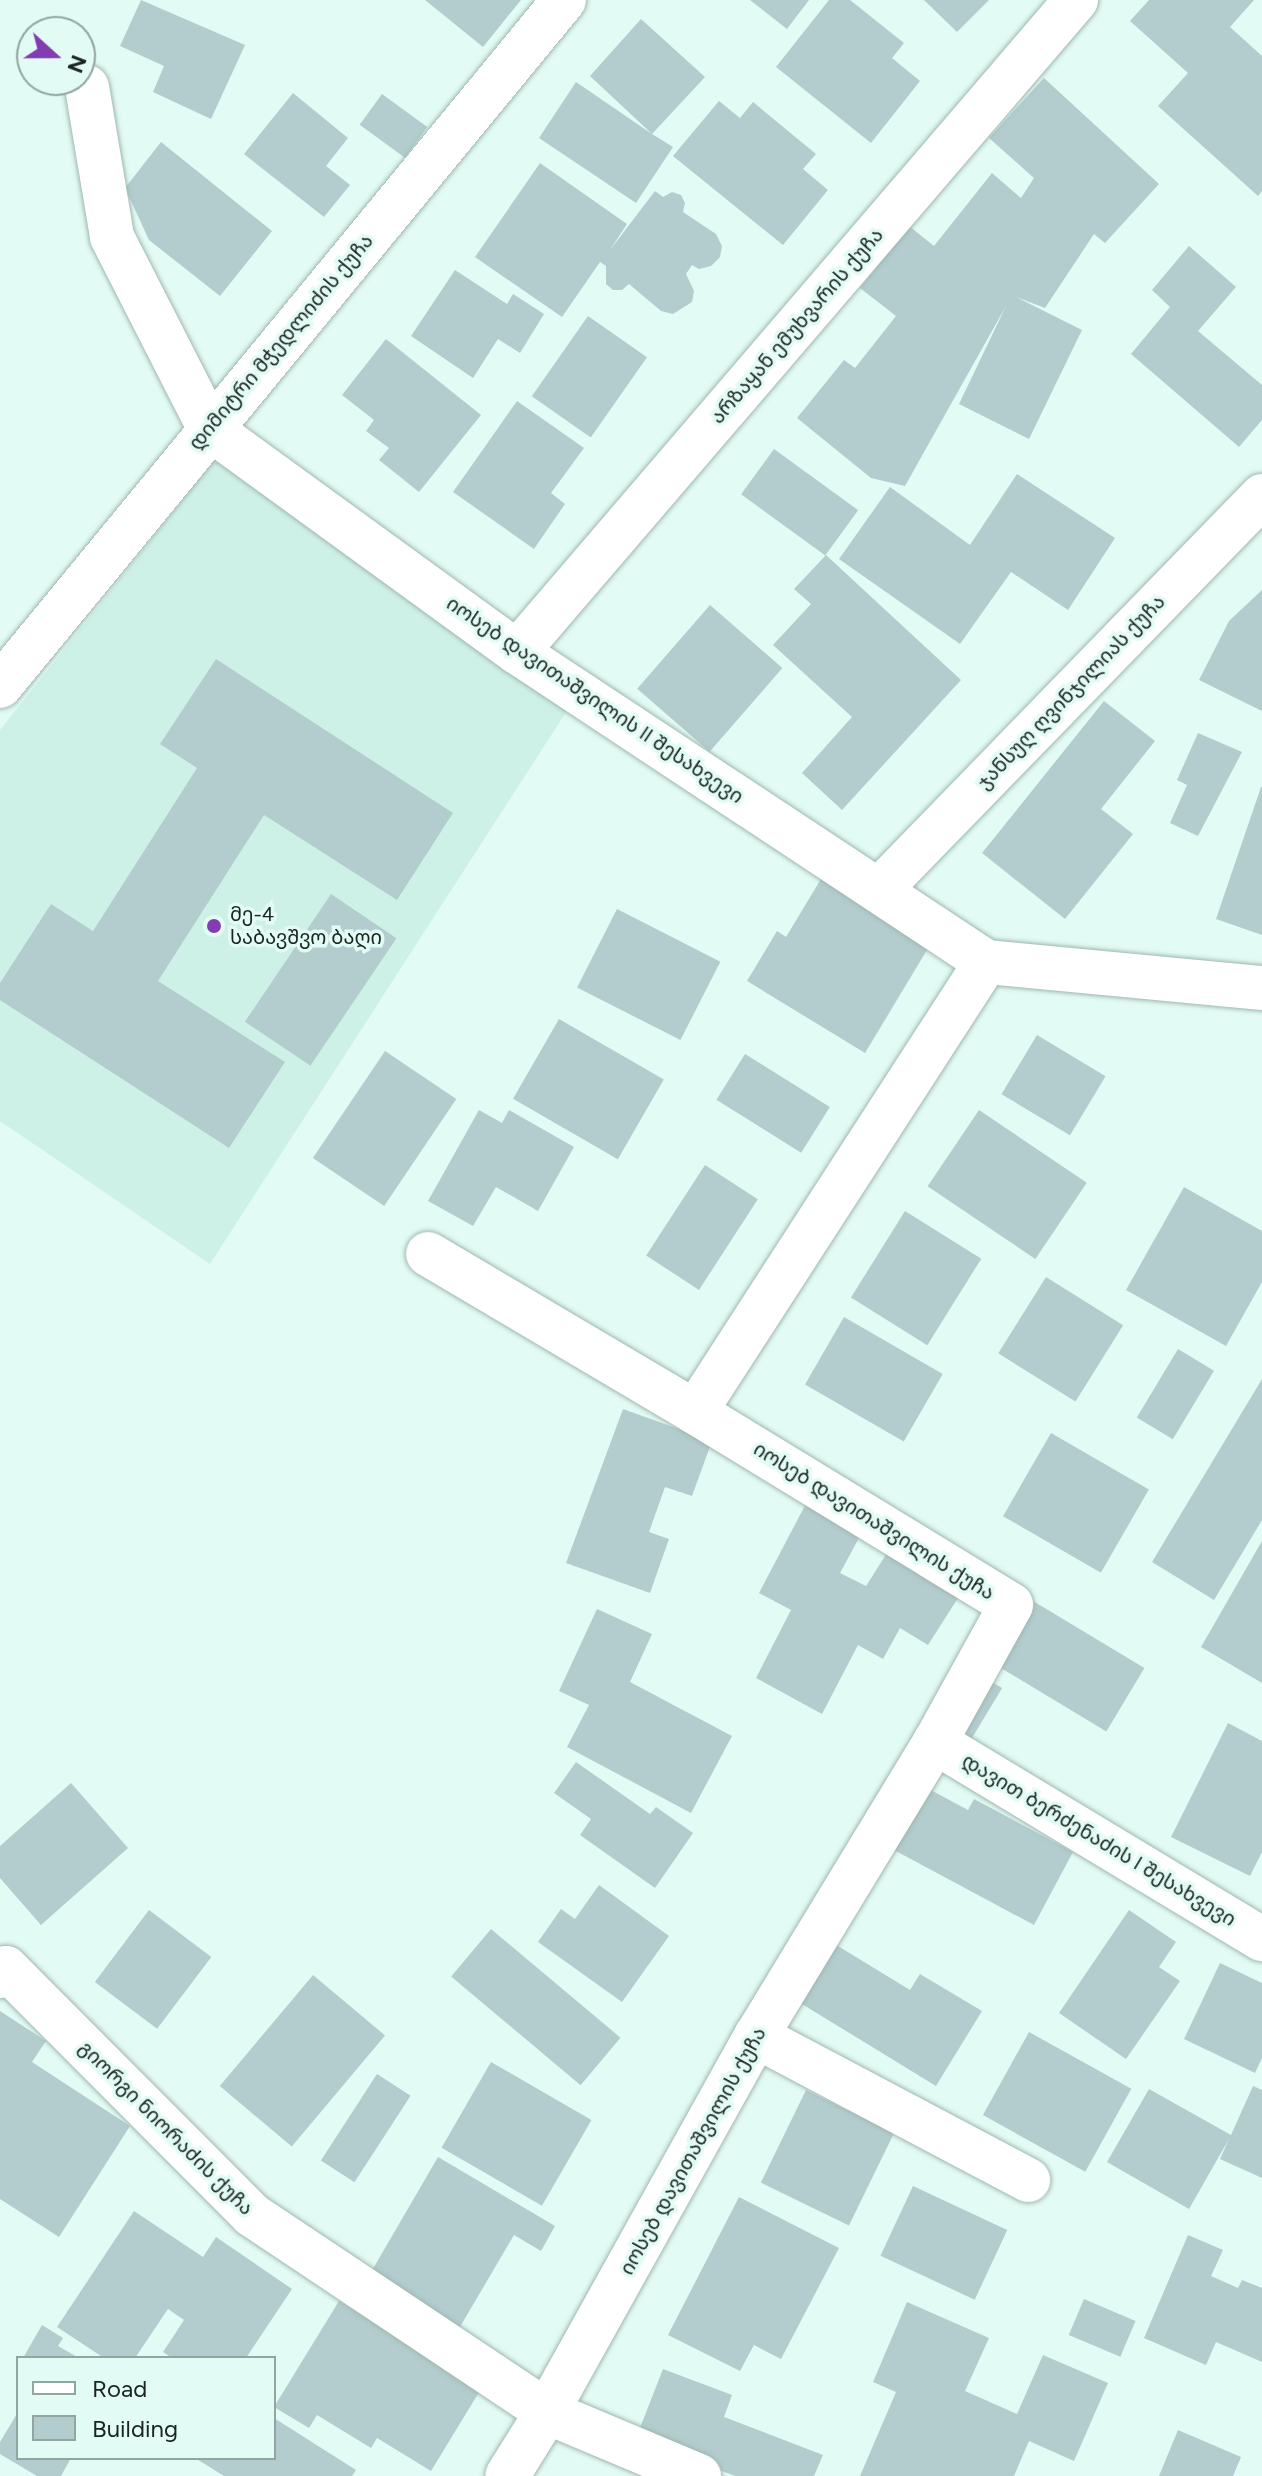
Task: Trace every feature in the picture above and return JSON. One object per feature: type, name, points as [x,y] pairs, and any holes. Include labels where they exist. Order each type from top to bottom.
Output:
[{"type":"street","name":"დიმიტრი მჭედლიძის ქუჩა","points":[[0,686],[564,0]]},
{"type":"street","name":"არზაყან ემუხვარის ქუჩა","points":[[517,652],[1076,0]]},
{"type":"street","points":[[88,96],[112,237],[210,429]]},
{"type":"street","name":"იოსებ დავითაშვილის II შესახვევი","points":[[210,429],[517,652],[880,889],[986,962]]},
{"type":"street","name":"ჯანსუღ ღვინჯილიას ქუჩა","points":[[880,889],[1262,496]]},
{"type":"street","points":[[428,1254],[695,1412],[986,962],[1262,988]]},
{"type":"street","name":"იოსებ დავითაშვილის ქუჩა","points":[[507,2476],[547,2412],[756,2036],[935,1742],[1011,1605],[695,1412]]},
{"type":"street","name":"დავით ბერძენაძის I შესახვევი","points":[[935,1742],[1262,1939]]},
{"type":"street","name":"გიორგი ნიორაძის ქუჩა","points":[[0,1976],[6,1968],[252,2215],[547,2412]]},
{"type":"street","points":[[756,2036],[1028,2180]]},
{"type":"street","points":[[547,2412],[699,2476]]},
{"type":"shaded area","name":"მე-4 საბავშვო ბაღი","points":[[218,456],[572,703],[210,1264],[0,1121],[0,730]]},
{"type":"building","points":[[141,0],[245,45],[211,119],[153,92],[164,66],[120,46]]},
{"type":"building","points":[[425,0],[521,0],[483,47]]},
{"type":"building","points":[[750,0],[809,0],[787,29]]},
{"type":"building","points":[[829,0],[850,0],[904,43],[892,58],[920,81],[871,143],[776,67]]},
{"type":"building","points":[[924,0],[989,0],[957,32]]},
{"type":"building","points":[[1149,0],[1254,0],[1230,27],[1262,56],[1262,191],[1258,196],[1158,106],[1188,73],[1130,21]]},
{"type":"building","points":[[641,19],[705,77],[652,134],[590,76]]},
{"type":"building","points":[[1044,78],[1159,184],[1105,243],[1094,234],[1045,308],[1016,297],[1082,330],[1029,439],[959,404],[1006,306],[905,486],[871,478],[797,418],[844,360],[855,368],[896,316],[860,288],[909,226],[934,246],[992,173],[1021,198],[1034,178],[989,138]]},
{"type":"building","points":[[576,82],[673,147],[636,203],[539,138]]},
{"type":"building","points":[[293,93],[348,138],[326,166],[350,185],[324,217],[244,154]]},
{"type":"building","points":[[382,94],[427,127],[405,158],[360,125]]},
{"type":"building","points":[[719,101],[740,118],[753,102],[816,154],[803,169],[828,190],[783,245],[673,156]]},
{"type":"building","points":[[161,142],[272,231],[220,296],[149,240],[125,188]]},
{"type":"building","points":[[540,163],[627,224],[610,250],[655,191],[663,197],[672,192],[681,195],[685,203],[683,212],[716,234],[722,246],[720,257],[711,266],[699,269],[692,265],[686,274],[694,291],[692,302],[673,314],[661,311],[629,284],[622,290],[613,290],[606,284],[606,266],[600,262],[562,317],[475,257]]},
{"type":"building","points":[[1189,246],[1236,287],[1198,331],[1262,385],[1262,420],[1239,447],[1131,354],[1170,307],[1152,290]]},
{"type":"building","points":[[455,270],[507,304],[513,294],[544,314],[520,353],[498,339],[473,378],[411,336]]},
{"type":"building","points":[[588,316],[647,357],[591,438],[532,396]]},
{"type":"building","points":[[386,339],[481,415],[419,492],[379,460],[389,448],[366,431],[374,420],[342,395]]},
{"type":"building","points":[[517,401],[584,448],[551,493],[565,504],[534,549],[453,492]]},
{"type":"building","points":[[774,449],[858,510],[825,555],[741,494]]},
{"type":"building","points":[[1017,474],[1115,538],[1068,610],[1011,572],[960,644],[839,559],[890,487],[970,545]]},
{"type":"building","points":[[826,555],[961,680],[842,810],[802,773],[852,717],[773,645],[811,604],[794,589]]},
{"type":"building","points":[[1262,590],[1262,711],[1199,680],[1229,621]]},
{"type":"building","points":[[710,605],[782,668],[710,752],[637,689]]},
{"type":"building","points":[[216,659],[453,813],[397,900],[264,815],[158,981],[285,1062],[229,1148],[0,1000],[0,983],[51,904],[93,931],[197,768],[160,744]]},
{"type":"building","points":[[1104,701],[1155,741],[1101,809],[1133,834],[1065,919],[982,853]]},
{"type":"building","points":[[1198,733],[1242,752],[1198,836],[1170,823],[1187,785],[1177,780]]},
{"type":"building","points":[[1262,787],[1262,935],[1216,919]]},
{"type":"building","points":[[821,879],[930,945],[865,1053],[747,981],[777,931],[786,937]]},
{"type":"building","points":[[331,894],[396,938],[310,1066],[245,1022]]},
{"type":"building","points":[[617,909],[720,962],[680,1040],[577,987]]},
{"type":"building","points":[[559,1019],[664,1080],[618,1159],[513,1099]]},
{"type":"building","points":[[1037,1035],[1106,1076],[1070,1135],[1001,1094]]},
{"type":"building","points":[[385,1051],[456,1099],[384,1206],[313,1158]]},
{"type":"building","points":[[745,1054],[830,1107],[801,1153],[716,1100]]},
{"type":"building","points":[[479,1110],[502,1123],[509,1110],[574,1147],[538,1211],[496,1187],[473,1226],[428,1201]]},
{"type":"building","points":[[979,1110],[1087,1183],[1035,1259],[928,1186]]},
{"type":"building","points":[[705,1165],[758,1199],[699,1290],[646,1256]]},
{"type":"building","points":[[1184,1187],[1262,1231],[1262,1282],[1226,1346],[1126,1290]]},
{"type":"building","points":[[905,1211],[981,1259],[927,1345],[851,1298]]},
{"type":"building","points":[[1046,1277],[1123,1325],[1075,1402],[998,1353]]},
{"type":"building","points":[[844,1317],[943,1374],[904,1442],[805,1385]]},
{"type":"building","points":[[1178,1349],[1214,1371],[1173,1439],[1137,1418]]},
{"type":"building","points":[[1262,1379],[1262,1520],[1214,1600],[1152,1562]]},
{"type":"building","points":[[623,1409],[712,1441],[692,1496],[665,1487],[649,1532],[669,1539],[650,1593],[566,1563]]},
{"type":"building","points":[[1051,1433],[1149,1490],[1101,1573],[1003,1516]]},
{"type":"building","points":[[810,1496],[866,1525],[840,1573],[866,1586],[894,1542],[965,1587],[928,1645],[900,1628],[883,1659],[858,1645],[822,1714],[756,1678],[791,1610],[759,1593]]},
{"type":"building","points":[[1262,1541],[1262,1683],[1201,1647]]},
{"type":"building","points":[[1033,1601],[1144,1668],[1106,1731],[995,1664]]},
{"type":"building","points":[[597,1609],[652,1634],[630,1682],[732,1736],[691,1813],[567,1747],[589,1705],[559,1691]]},
{"type":"building","points":[[979,1674],[1002,1688],[969,1744],[946,1730]]},
{"type":"building","points":[[1228,1723],[1262,1741],[1262,1852],[1250,1876],[1171,1837]]},
{"type":"building","points":[[576,1762],[650,1814],[656,1807],[693,1833],[655,1888],[580,1835],[591,1819],[554,1793]]},
{"type":"building","points":[[71,1783],[128,1848],[41,1925],[0,1878],[0,1846]]},
{"type":"building","points":[[927,1788],[968,1810],[974,1799],[1073,1852],[1034,1925],[894,1850]]},
{"type":"building","points":[[599,1885],[669,1936],[622,2002],[538,1942],[561,1909],[575,1919]]},
{"type":"building","points":[[149,1910],[211,1957],[157,2029],[95,1982]]},
{"type":"building","points":[[1129,1910],[1176,1942],[1159,1967],[1180,1981],[1126,2059],[1059,2013]]},
{"type":"building","points":[[491,1929],[620,2038],[581,2085],[451,1976]]},
{"type":"building","points":[[833,1943],[910,1990],[920,1974],[982,2011],[936,2086],[797,2001]]},
{"type":"building","points":[[1220,1963],[1262,1983],[1262,2058],[1255,2073],[1184,2039]]},
{"type":"building","points":[[313,1975],[385,2035],[292,2146],[220,2086]]},
{"type":"building","points":[[0,2011],[46,2041],[32,2062],[130,2126],[59,2237],[0,2199]]},
{"type":"building","points":[[1029,2032],[1131,2089],[1085,2172],[983,2115]]},
{"type":"building","points":[[491,2062],[591,2120],[542,2206],[442,2148]]},
{"type":"building","points":[[377,2074],[411,2096],[354,2182],[321,2160]]},
{"type":"building","points":[[1253,2086],[1262,2090],[1262,2178],[1220,2159],[1229,2139],[1189,2209],[1107,2162],[1149,2089],[1231,2135]]},
{"type":"building","points":[[806,2090],[894,2133],[849,2226],[761,2183]]},
{"type":"building","points":[[438,2157],[555,2226],[541,2251],[514,2235],[457,2332],[367,2279]]},
{"type":"building","points":[[913,2186],[1007,2230],[975,2300],[880,2256]]},
{"type":"building","points":[[739,2197],[839,2248],[781,2359],[754,2345],[740,2371],[668,2335]]},
{"type":"building","points":[[134,2211],[203,2257],[216,2237],[292,2289],[247,2356],[169,2356],[163,2352],[184,2320],[168,2309],[136,2356],[101,2356],[57,2327]]},
{"type":"building","points":[[1188,2235],[1223,2250],[1211,2276],[1238,2288],[1242,2280],[1262,2288],[1262,2362],[1216,2342],[1206,2365],[1144,2338]]},
{"type":"building","points":[[1084,2299],[1136,2321],[1120,2357],[1069,2335]]},
{"type":"building","points":[[339,2301],[481,2389],[431,2471],[377,2438],[371,2448],[317,2415],[309,2428],[276,2408]]},
{"type":"building","points":[[907,2302],[989,2338],[965,2391],[1017,2414],[1043,2355],[1108,2383],[1074,2461],[1029,2441],[1014,2476],[860,2476],[896,2392],[873,2382]]},
{"type":"building","points":[[42,2325],[63,2338],[58,2346],[76,2356],[24,2356]]},
{"type":"building","points":[[663,2369],[732,2395],[724,2417],[823,2455],[814,2476],[735,2476],[636,2438]]},
{"type":"building","points":[[16,2415],[16,2460],[70,2460],[61,2476],[37,2476],[0,2454],[0,2442]]},
{"type":"building","points":[[276,2419],[356,2470],[352,2476],[224,2476],[198,2460],[276,2460]]},
{"type":"building","points":[[1178,2430],[1241,2457],[1233,2476],[1159,2476]]},
{"type":"place","name":"მე-4 საბავშვო ბაღი","points":[[214,926]]}]
